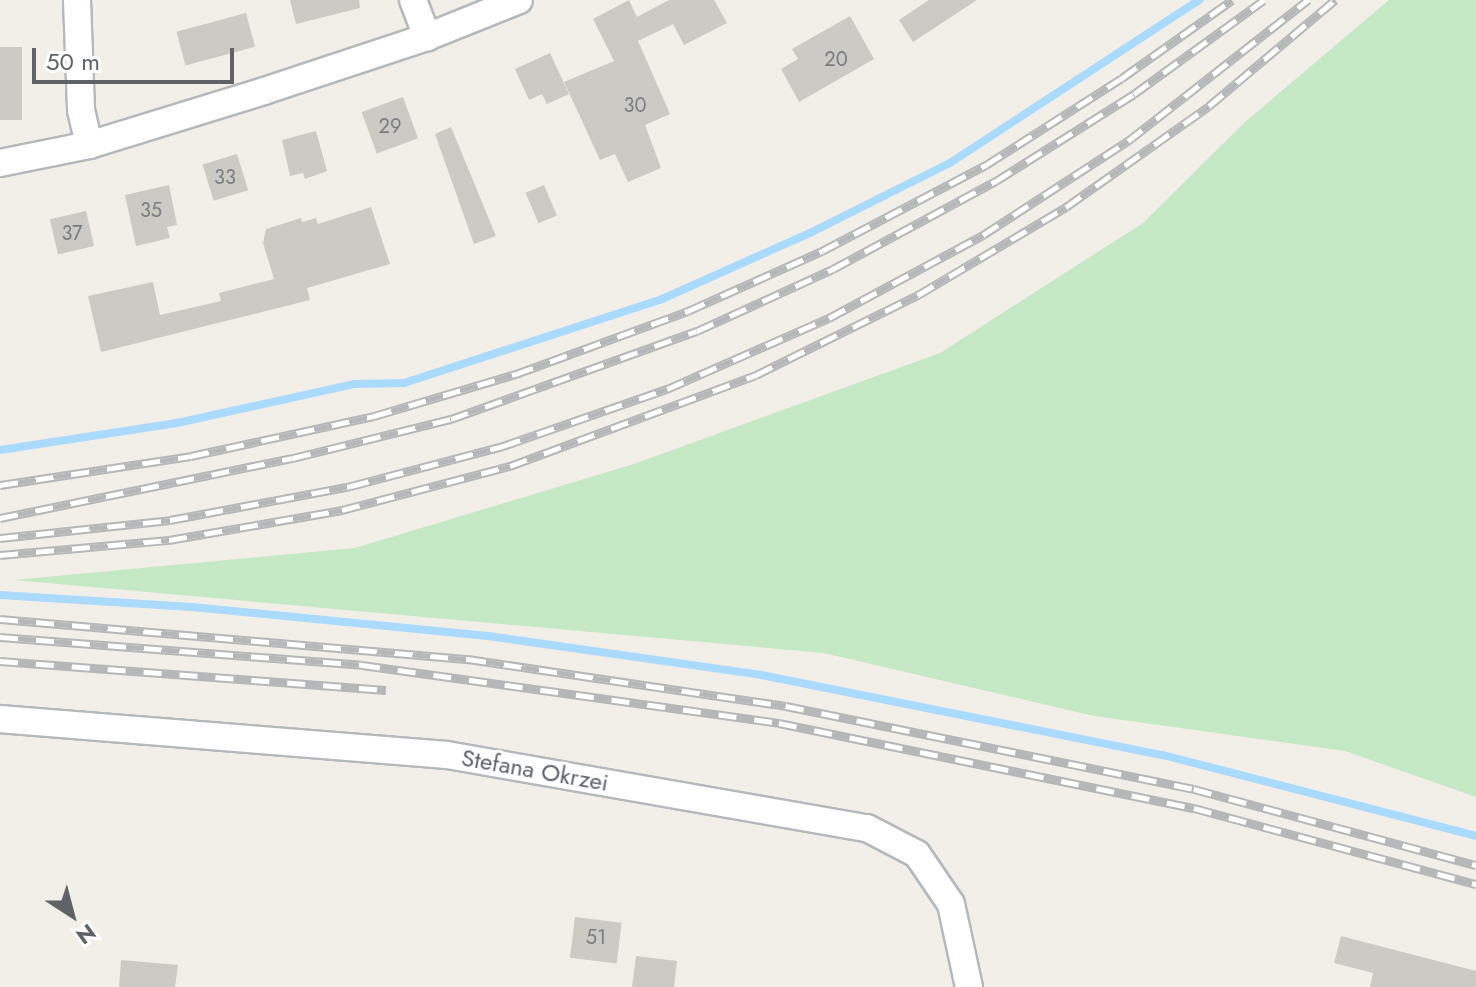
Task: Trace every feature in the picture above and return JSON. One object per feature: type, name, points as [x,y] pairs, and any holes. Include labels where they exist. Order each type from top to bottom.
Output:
[{"type":"street","points":[[77,0],[81,110],[89,145]]},
{"type":"street","points":[[413,0],[427,37]]},
{"type":"street","points":[[0,163],[89,145],[427,37],[519,0]]},
{"type":"street","name":"Stefana Okrzei","points":[[0,719],[447,755],[867,828],[917,854],[951,904],[969,987]]},
{"type":"green space","points":[[1389,0],[1476,0],[1476,797],[1345,751],[1094,716],[824,653],[14,580],[355,548],[634,464],[940,353],[1143,223],[1245,122]]},
{"type":"building","points":[[290,0],[359,0],[360,8],[296,24]]},
{"type":"building","points":[[629,0],[637,17],[669,0],[714,0],[727,23],[684,45],[673,24],[638,41],[670,114],[645,125],[661,168],[628,182],[615,154],[600,160],[564,82],[614,61],[593,19]]},
{"type":"building","points":[[929,0],[977,0],[913,42],[899,20]]},
{"type":"building","points":[[246,13],[255,47],[186,65],[176,32]]},
{"type":"building","points":[[850,16],[874,59],[799,102],[781,69],[798,59],[792,49]]},
{"type":"building","points":[[0,47],[22,47],[22,120],[0,120]]},
{"type":"building","points":[[550,53],[569,94],[547,104],[542,94],[529,100],[515,69]]},
{"type":"building","points":[[403,97],[418,138],[377,153],[362,112]]},
{"type":"building","points":[[451,127],[496,236],[474,244],[435,134]]},
{"type":"building","points":[[316,131],[327,171],[305,179],[303,173],[290,176],[282,140]]},
{"type":"building","points":[[237,154],[248,190],[214,201],[203,165]]},
{"type":"building","points":[[169,185],[177,225],[167,227],[170,238],[136,246],[125,195]]},
{"type":"building","points":[[544,185],[557,215],[538,223],[526,193]]},
{"type":"building","points":[[371,207],[390,264],[307,288],[310,300],[101,352],[88,296],[153,282],[160,315],[221,301],[219,293],[274,279],[263,243],[266,229],[301,218],[302,222],[316,218],[318,224]]},
{"type":"building","points":[[86,211],[94,246],[58,254],[50,219]]},
{"type":"building","points":[[575,917],[622,923],[617,963],[570,958]]},
{"type":"building","points":[[1341,936],[1476,971],[1476,987],[1370,987],[1373,973],[1334,963]]},
{"type":"building","points":[[636,956],[677,961],[674,987],[632,987]]},
{"type":"building","points":[[121,960],[178,965],[175,987],[119,987]]},
{"type":"waterway","points":[[0,450],[177,423],[355,384],[404,383],[662,299],[812,232],[950,163],[1199,0]]},
{"type":"waterway","points":[[0,595],[192,607],[488,636],[761,675],[1163,755],[1476,836]]},
{"type":"railway","points":[[0,485],[191,456],[374,416],[516,374],[688,311],[822,251],[986,165],[1122,78],[1232,0]]},
{"type":"railway","points":[[0,518],[293,458],[451,419],[697,331],[833,269],[996,181],[1134,94],[1264,0]]},
{"type":"railway","points":[[0,538],[170,520],[351,486],[503,446],[667,389],[829,318],[983,235],[1128,141],[1308,0]]},
{"type":"railway","points":[[0,555],[169,540],[342,510],[510,466],[756,375],[918,295],[1066,207],[1209,106],[1335,0]]},
{"type":"railway","points":[[0,619],[468,659],[786,706],[1194,789],[1476,865]]},
{"type":"railway","points":[[0,637],[362,665],[779,723],[1194,808],[1476,884]]},
{"type":"railway","points":[[0,661],[386,690]]}]
